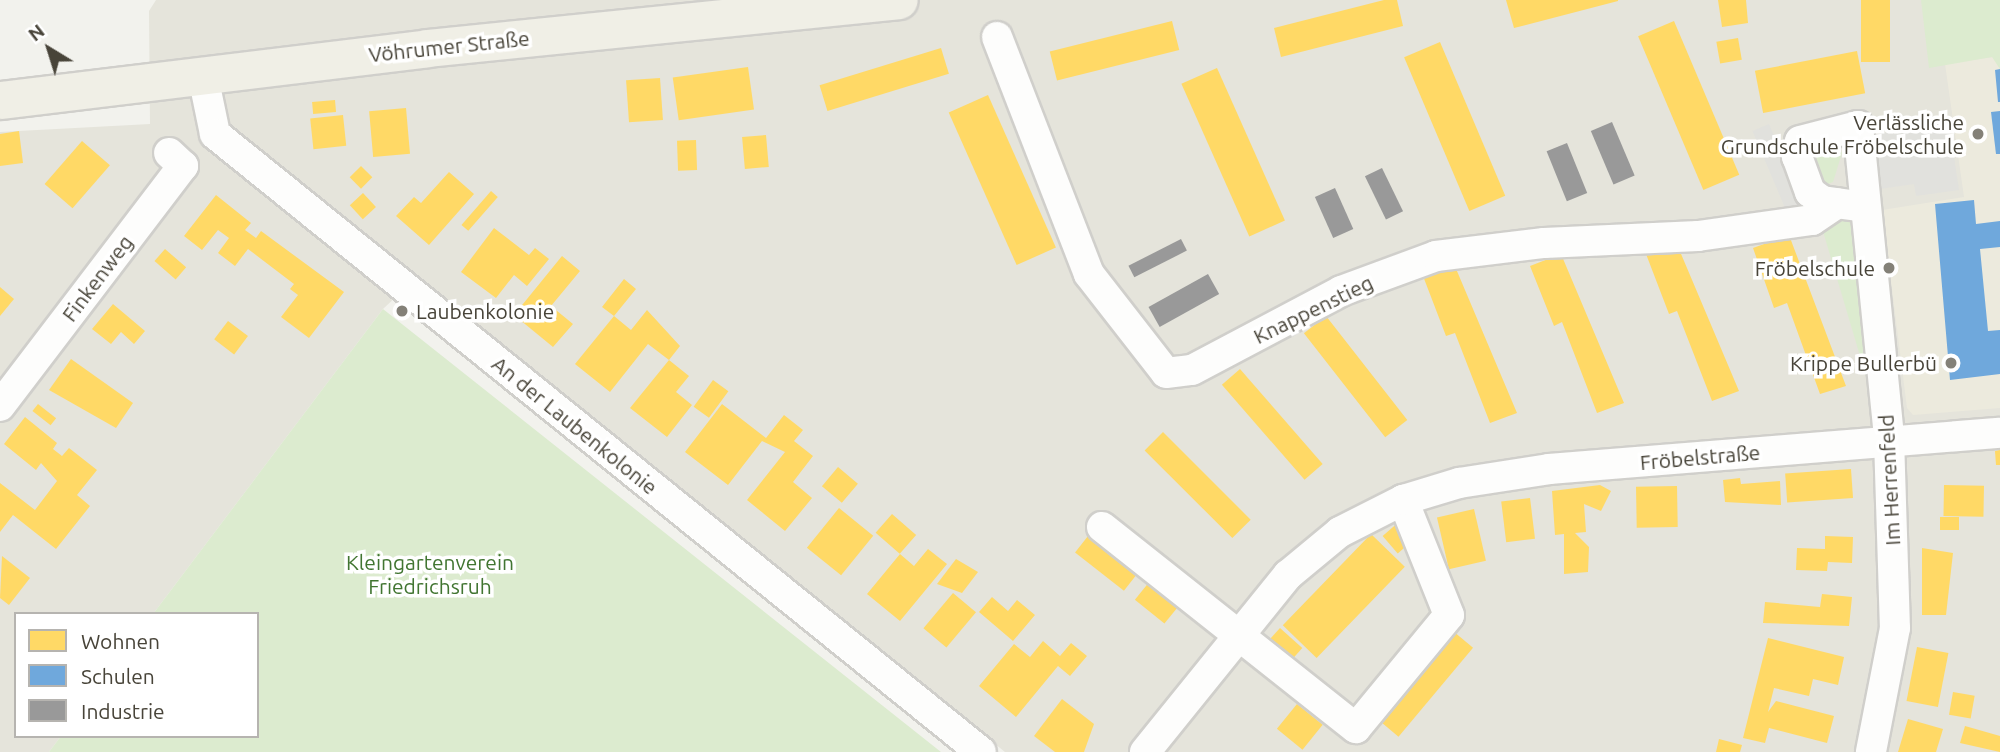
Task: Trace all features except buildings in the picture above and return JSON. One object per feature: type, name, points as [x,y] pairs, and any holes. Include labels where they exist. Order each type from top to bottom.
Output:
[{"type":"main road","name":"Vöhrumer Straße","points":[[0,100],[899,0]]},
{"type":"street","name":"Knappenstieg","points":[[997,37],[1089,274],[1166,373],[1192,370],[1341,291],[1436,257],[1544,243],[1698,236],[1812,220],[1851,205]]},
{"type":"street","name":"An der Laubenkolonie","points":[[203,76],[215,134],[981,752]]},
{"type":"street","name":"Finkenweg","points":[[0,405],[183,166],[169,153]]},
{"type":"street","name":"Im Herrenfeld","points":[[1851,205],[1889,439],[1895,628],[1871,752]]},
{"type":"street","name":"Fröbelstraße","points":[[1145,752],[1240,633],[1305,559],[1340,532],[1403,500],[1504,475],[1889,439],[2000,433]]},
{"type":"street","points":[[1102,527],[1356,727],[1449,615],[1403,500]]},
{"type":"shaded area","points":[[156,0],[2000,0],[2000,752],[1005,752],[417,277],[383,309],[155,612],[14,612],[14,738],[60,738],[49,752],[0,752],[0,132],[150,124],[149,11]]},
{"type":"shaded area","name":"Verlässliche Grundschule Fröbelschule","points":[[1993,57],[2000,69],[2000,408],[1913,415],[1907,408],[1882,210],[1964,197],[1945,64]]},
{"type":"shaded area","points":[[1949,123],[1959,190],[1916,196],[1914,184],[1879,189],[1871,135]]},
{"type":"shaded area","points":[[1769,124],[1804,206],[1787,213],[1752,131]]},
{"type":"green space","points":[[1921,0],[2000,0],[2000,69],[1992,57],[1929,68]]},
{"type":"green space","points":[[1835,144],[1842,153],[1833,182],[1823,186],[1812,167],[1814,153]]},
{"type":"green space","points":[[1850,218],[1854,224],[1871,393],[1822,228]]},
{"type":"green space","name":"Kleingartenverein Friedrichsruh","points":[[383,309],[941,752],[49,752],[60,738],[259,738],[259,612],[155,612]]},
{"type":"place","name":"Verlässliche Grundschule Fröbelschule","points":[[1978,134]]},
{"type":"place","name":"Fröbelschule","points":[[1889,268]]},
{"type":"place","name":"Laubenkolonie","points":[[402,311]]},
{"type":"place","name":"Krippe Bullerbü","points":[[1951,363]]}]
